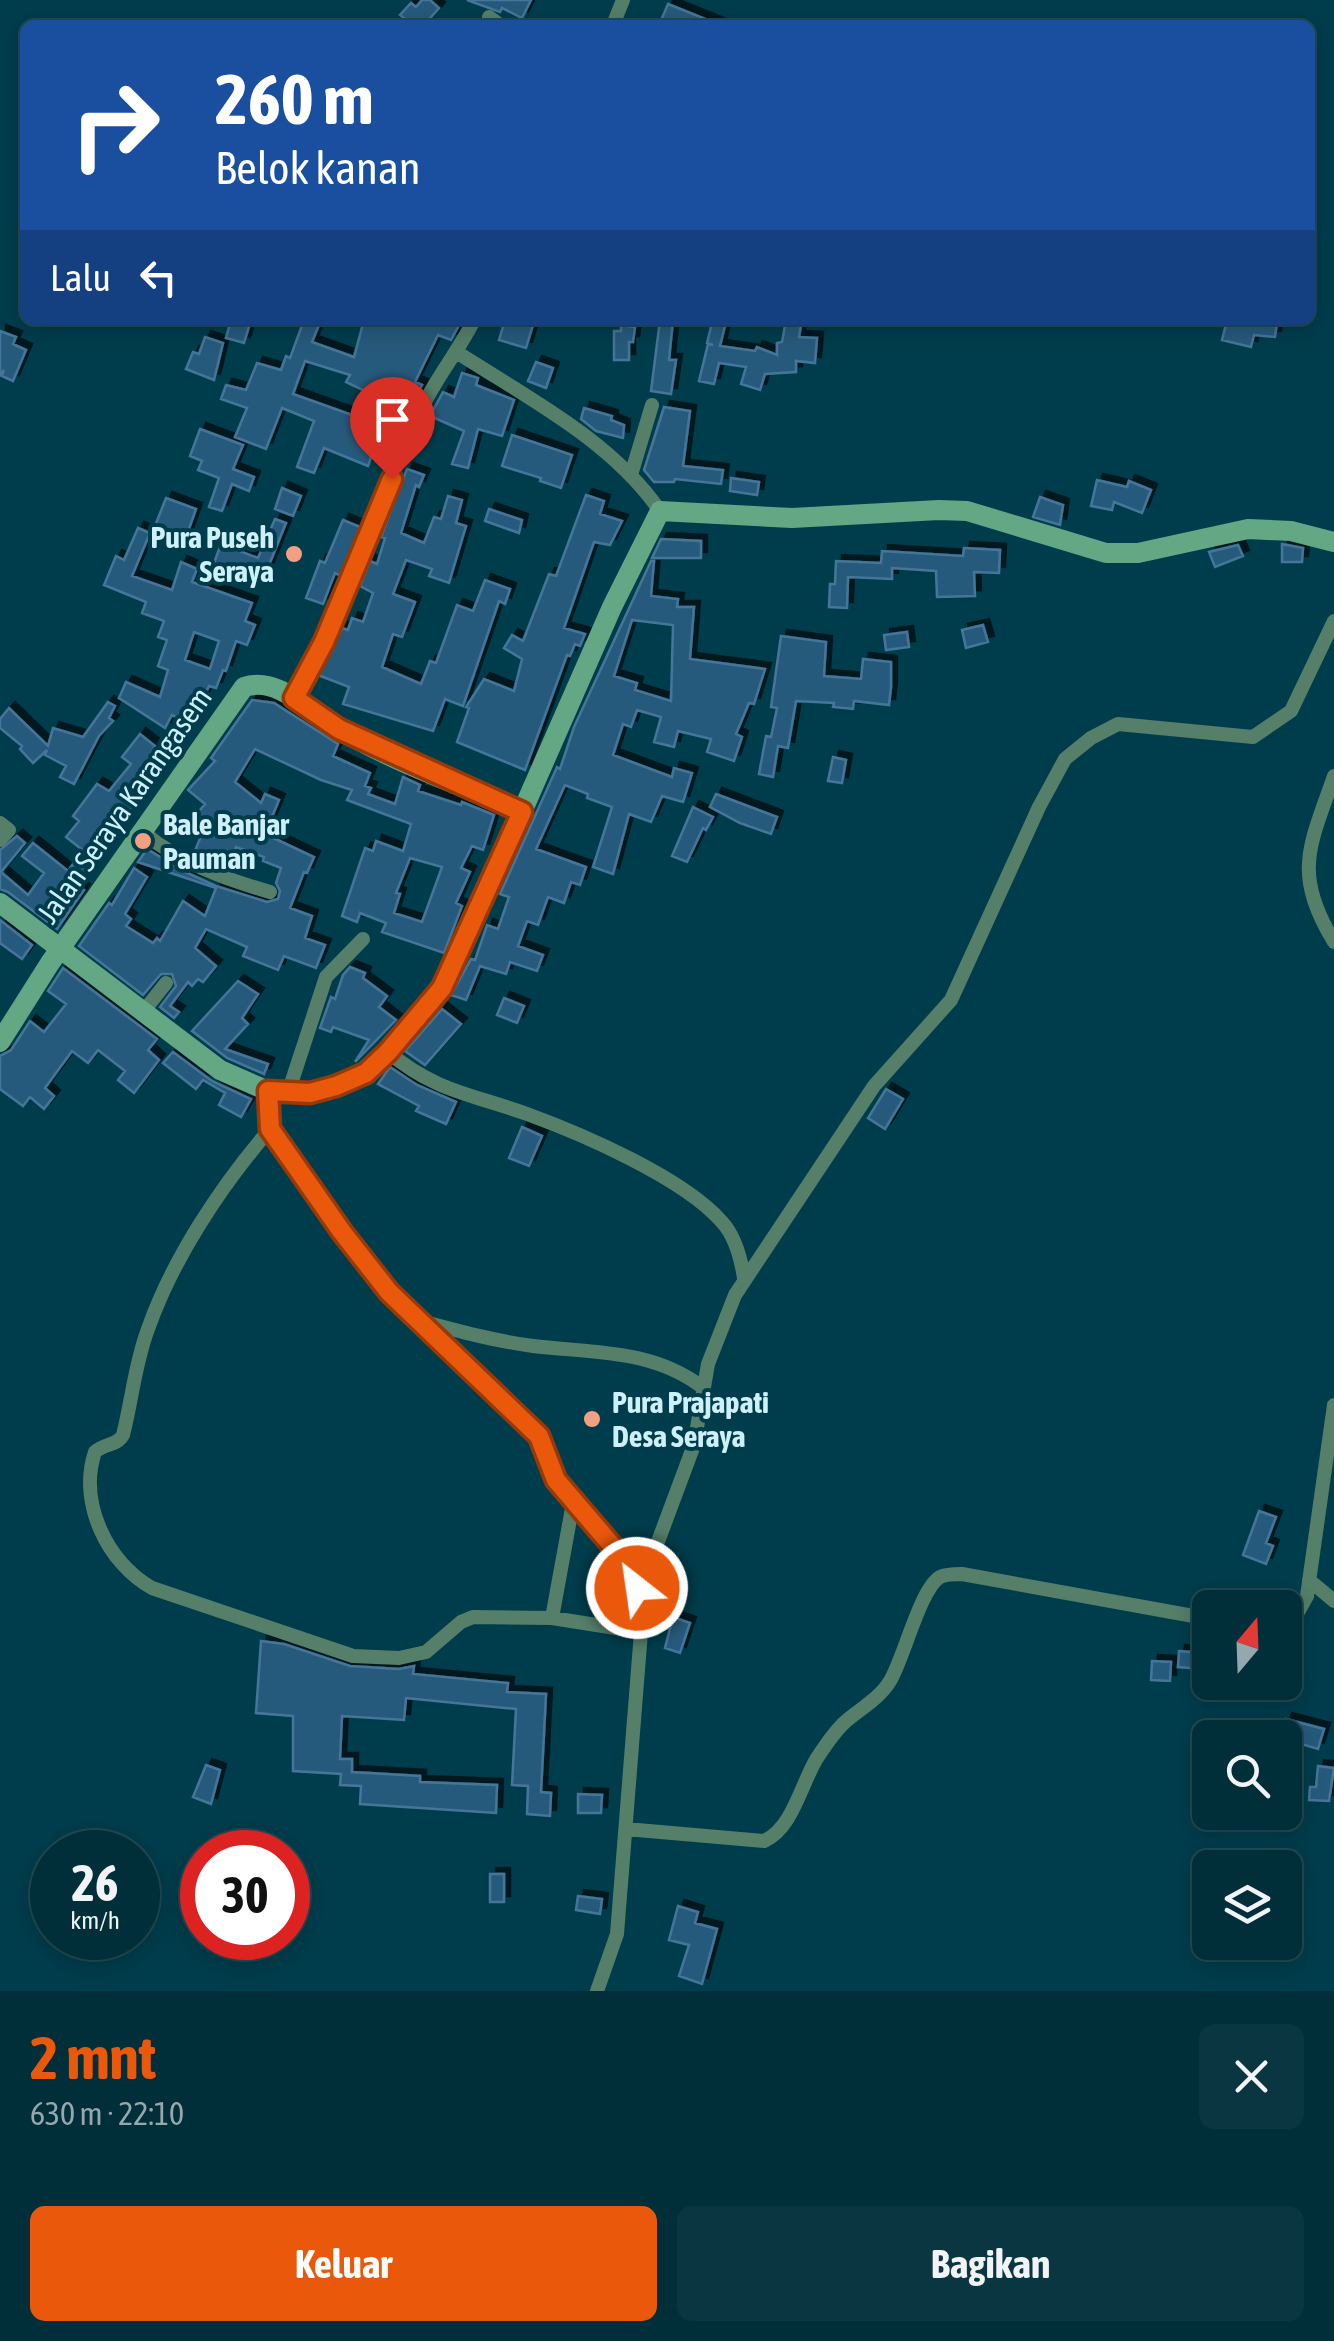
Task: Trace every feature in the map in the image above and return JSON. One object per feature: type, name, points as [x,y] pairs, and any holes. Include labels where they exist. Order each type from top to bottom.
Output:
[{"type":"street","points":[[294,698],[324,642],[420,410],[472,325]]},
{"type":"street","points":[[458,353],[592,442],[630,475],[660,511],[792,518],[967,512],[1106,553],[1138,553],[1248,528],[1291,531],[1334,542]]},
{"type":"street","points":[[630,475],[652,405]]},
{"type":"street","points":[[0,903],[220,1070],[278,1092],[310,1093],[366,1073],[442,988],[612,607],[660,511]]},
{"type":"street","points":[[632,1569],[654,1555],[694,1445],[702,1387],[717,1339],[744,1278],[874,1086],[950,1000],[1039,807],[1065,760],[1092,738],[1118,724],[1252,737],[1290,711],[1334,621]]},
{"type":"street","name":"Jalan Seraya Karangasem","points":[[0,1042],[244,687],[256,683],[270,686],[339,729],[522,812]]},
{"type":"street","points":[[1334,776],[1309,848],[1307,878],[1320,918],[1334,942]]},
{"type":"street","points":[[0,823],[9,830],[0,840]]},
{"type":"street","points":[[144,833],[198,866],[270,892]]},
{"type":"street","points":[[363,940],[326,977],[278,1092],[270,1129],[212,1208],[156,1308],[138,1361],[123,1435],[117,1443],[96,1452],[91,1506],[101,1532],[140,1581],[152,1588],[353,1656],[399,1658],[426,1652],[472,1617],[552,1618],[641,1632]]},
{"type":"street","points":[[143,1012],[166,983]]},
{"type":"street","points":[[388,1052],[408,1068],[446,1088],[567,1130],[692,1196],[729,1231],[744,1278]]},
{"type":"street","points":[[270,1129],[372,1272],[539,1436],[556,1480],[632,1569],[640,1602],[641,1632],[626,1830],[617,1934],[597,1991]]},
{"type":"street","points":[[420,1321],[534,1346],[632,1355],[679,1372],[702,1387]]},
{"type":"street","points":[[1302,1605],[1307,1596],[1334,1406]]},
{"type":"street","points":[[552,1618],[573,1502]]},
{"type":"street","points":[[626,1830],[764,1840],[772,1837],[786,1820],[840,1726],[893,1678],[921,1608],[941,1576],[962,1574],[1192,1616]]},
{"type":"street","points":[[1309,1580],[1334,1601]]},
{"type":"building","points":[[422,0],[430,0],[439,8],[428,20],[406,20],[400,15],[411,3],[416,7]]},
{"type":"building","points":[[467,0],[531,0],[522,18],[502,8],[500,12]]},
{"type":"building","points":[[668,4],[708,20],[661,20]]},
{"type":"building","points":[[230,325],[249,325],[244,343],[226,338]]},
{"type":"building","points":[[302,325],[319,325],[312,342],[354,357],[363,325],[458,327],[451,340],[438,335],[415,382],[422,385],[402,421],[386,414],[368,466],[324,448],[314,473],[297,467],[314,421],[282,408],[266,449],[235,437],[247,408],[221,399],[226,385],[246,390],[257,363],[281,370],[286,356],[290,358]],"holes":[[[305,361],[350,375],[346,382],[371,394],[363,419],[293,394]]]},
{"type":"building","points":[[504,325],[533,325],[526,348],[499,340]]},
{"type":"building","points":[[621,325],[635,327],[633,342],[629,342],[629,360],[614,360],[614,331],[621,331]]},
{"type":"building","points":[[659,325],[672,325],[669,360],[676,360],[671,394],[651,391]]},
{"type":"building","points":[[712,325],[725,326],[720,346],[755,351],[757,347],[777,355],[777,343],[782,342],[785,325],[801,325],[799,337],[817,338],[815,363],[796,361],[796,372],[765,374],[760,390],[741,384],[746,367],[719,363],[714,384],[699,381],[708,344],[713,345],[707,343]]},
{"type":"building","points":[[1226,325],[1277,325],[1275,337],[1254,335],[1251,347],[1222,340]]},
{"type":"building","points":[[0,331],[16,337],[13,344],[26,350],[13,381],[2,376],[4,370],[0,375]]},
{"type":"building","points":[[205,337],[223,343],[214,380],[186,369],[193,352],[199,354]]},
{"type":"building","points":[[536,362],[553,368],[546,388],[528,381]]},
{"type":"building","points":[[462,373],[478,378],[476,385],[514,400],[502,436],[478,429],[468,468],[452,464],[464,431],[430,416],[443,392],[454,397]]},
{"type":"building","points":[[664,407],[690,411],[683,466],[723,470],[721,484],[675,479],[654,482],[644,470]]},
{"type":"building","points":[[584,408],[612,416],[611,420],[624,425],[623,438],[596,431],[581,419]]},
{"type":"building","points":[[200,429],[243,445],[233,469],[254,477],[249,491],[232,484],[222,511],[209,507],[219,478],[198,470],[202,461],[190,456]]},
{"type":"building","points":[[512,435],[572,455],[561,488],[502,466]]},
{"type":"building","points":[[407,469],[424,475],[419,487],[416,485],[401,533],[424,543],[434,517],[441,519],[448,496],[462,500],[456,523],[466,526],[449,583],[429,576],[432,569],[406,560],[393,594],[415,602],[402,637],[393,634],[382,667],[421,684],[430,661],[436,663],[457,605],[473,611],[485,580],[510,589],[505,604],[499,601],[463,706],[445,699],[433,731],[343,704],[349,687],[318,675],[342,628],[348,630],[352,618],[363,622],[373,593],[360,586],[370,561],[377,564],[385,538],[381,537]]},
{"type":"building","points":[[731,478],[759,482],[757,495],[730,491]]},
{"type":"building","points":[[1097,480],[1127,487],[1129,481],[1151,490],[1142,513],[1114,502],[1112,510],[1091,506]]},
{"type":"building","points":[[282,488],[301,496],[293,516],[275,509]]},
{"type":"building","points":[[586,495],[604,501],[600,514],[622,521],[610,545],[594,542],[564,628],[585,634],[580,646],[575,644],[570,656],[567,655],[525,770],[457,742],[469,708],[466,707],[484,679],[514,691],[522,659],[504,648],[512,635],[523,641],[549,574],[556,576]]},
{"type":"building","points":[[1040,497],[1063,505],[1060,525],[1033,517]]},
{"type":"building","points":[[166,498],[196,509],[184,543],[153,531]]},
{"type":"building","points":[[489,509],[522,520],[519,533],[485,521]]},
{"type":"building","points":[[275,519],[286,523],[263,580],[214,563],[221,544],[258,558]]},
{"type":"building","points":[[343,520],[360,527],[341,576],[335,573],[323,604],[306,598],[320,561],[325,563]]},
{"type":"building","points":[[138,528],[150,533],[132,576],[172,590],[181,562],[197,569],[192,582],[252,603],[245,621],[255,625],[247,645],[236,641],[226,671],[223,670],[216,688],[209,686],[191,724],[172,715],[165,728],[119,698],[126,682],[160,697],[168,670],[158,666],[167,640],[158,637],[164,621],[142,613],[146,602],[104,585],[116,556],[124,560]],"holes":[[[194,632],[219,641],[210,669],[185,660]]]},
{"type":"building","points":[[661,539],[701,541],[701,558],[652,558]]},
{"type":"building","points":[[1282,544],[1303,548],[1302,562],[1282,562]]},
{"type":"building","points":[[1238,545],[1243,556],[1215,567],[1209,552]]},
{"type":"building","points":[[964,548],[1000,550],[999,573],[974,572],[975,596],[937,597],[936,571],[892,568],[892,579],[848,577],[847,608],[829,607],[836,561],[881,563],[882,551],[963,556]]},
{"type":"building","points":[[651,561],[651,596],[678,599],[677,607],[694,607],[690,659],[765,669],[754,704],[749,703],[736,734],[742,737],[734,761],[707,752],[711,739],[678,731],[674,747],[654,742],[661,717],[637,710],[631,727],[623,724],[613,755],[672,777],[674,768],[692,773],[683,802],[662,796],[651,822],[629,814],[613,874],[593,867],[612,807],[565,785],[536,849],[586,867],[580,885],[571,882],[564,903],[548,897],[538,925],[527,921],[518,946],[543,955],[537,971],[510,962],[506,974],[480,966],[466,1000],[451,995],[471,959],[475,960],[487,925],[498,929],[509,897],[500,894],[557,767],[560,769],[574,727]],"holes":[[[632,620],[673,625],[671,701],[635,690],[637,683],[614,676]]]},
{"type":"building","points":[[983,625],[988,642],[966,648],[962,630]]},
{"type":"building","points":[[907,632],[909,647],[886,650],[884,635]]},
{"type":"building","points":[[781,636],[826,642],[824,676],[861,679],[863,659],[891,662],[891,687],[889,705],[854,701],[853,709],[833,707],[834,703],[796,701],[788,748],[778,746],[773,777],[759,774],[766,736],[771,737],[777,708],[771,707]]},
{"type":"building","points":[[252,700],[274,703],[338,744],[333,756],[370,773],[365,786],[371,788],[368,794],[395,804],[403,777],[420,785],[418,791],[494,815],[483,850],[472,846],[461,868],[470,872],[456,903],[462,906],[444,953],[382,932],[386,923],[360,913],[357,922],[342,916],[365,848],[373,851],[376,841],[403,851],[411,824],[347,800],[352,790],[255,749],[235,782],[261,803],[265,794],[279,800],[265,834],[314,857],[290,908],[312,916],[305,938],[325,945],[316,968],[284,956],[278,970],[243,956],[247,947],[206,929],[195,948],[216,966],[203,982],[198,979],[192,986],[188,982],[170,1006],[179,1012],[174,1018],[160,1007],[176,986],[172,974],[161,974],[143,995],[79,946],[109,903],[112,905],[134,868],[147,877],[125,914],[131,919],[126,926],[153,943],[157,938],[160,941],[183,901],[205,916],[216,888],[138,862],[147,849],[216,886],[267,902],[278,899],[276,883],[281,868],[263,861],[264,857],[236,847],[229,868],[194,853],[206,824],[195,816],[205,804],[188,790],[215,761],[211,758]],"holes":[[[410,858],[442,867],[422,922],[394,913],[400,894],[396,893]]]},
{"type":"building","points":[[108,702],[115,706],[109,718],[113,721],[99,736],[74,784],[60,777],[66,766],[45,755],[47,750],[33,763],[20,749],[22,746],[0,728],[0,719],[9,708],[48,746],[53,728],[83,737]]},
{"type":"building","points":[[140,734],[155,746],[151,753],[165,762],[90,856],[66,837],[79,821],[73,816],[97,784],[109,791],[131,764],[122,757]]},
{"type":"building","points":[[833,757],[846,760],[842,783],[828,781]]},
{"type":"building","points":[[716,794],[777,817],[771,834],[710,807]]},
{"type":"building","points":[[693,807],[713,817],[706,830],[703,828],[687,862],[672,856]]},
{"type":"building","points":[[17,836],[25,843],[1,872],[28,895],[44,873],[22,856],[33,843],[68,871],[81,853],[94,863],[77,885],[84,890],[57,929],[0,889],[0,850]]},
{"type":"building","points":[[0,920],[32,945],[22,959],[0,943]]},
{"type":"building","points":[[350,967],[365,973],[363,978],[387,996],[379,1007],[396,1020],[355,1062],[369,1040],[333,1027],[331,1032],[320,1028],[331,997],[335,999]]},
{"type":"building","points":[[63,968],[157,1039],[148,1050],[159,1060],[134,1093],[118,1080],[125,1071],[98,1050],[88,1063],[72,1051],[45,1088],[54,1096],[44,1109],[30,1097],[23,1106],[0,1089],[0,1056],[11,1050],[30,1021],[44,1032],[66,1004],[48,991]]},
{"type":"building","points":[[238,981],[258,994],[242,1018],[248,1024],[225,1049],[268,1064],[264,1074],[227,1058],[192,1031]]},
{"type":"building","points":[[504,998],[524,1006],[517,1023],[497,1015]]},
{"type":"building","points":[[442,1009],[461,1024],[425,1065],[405,1051]]},
{"type":"building","points":[[173,1052],[212,1081],[251,1099],[241,1117],[219,1105],[225,1093],[203,1080],[196,1089],[163,1063]]},
{"type":"building","points":[[390,1067],[417,1085],[456,1102],[446,1124],[416,1111],[419,1106],[378,1084]]},
{"type":"building","points":[[886,1089],[903,1099],[885,1129],[868,1118]]},
{"type":"building","points":[[522,1127],[542,1136],[529,1166],[509,1158]]},
{"type":"building","points":[[1259,1511],[1276,1517],[1266,1543],[1273,1546],[1266,1564],[1243,1555]]},
{"type":"building","points":[[673,1617],[690,1623],[680,1653],[665,1648]]},
{"type":"building","points":[[261,1641],[284,1644],[350,1666],[414,1666],[413,1674],[508,1683],[507,1692],[546,1694],[541,1792],[551,1793],[550,1816],[527,1814],[528,1786],[512,1785],[516,1709],[406,1698],[404,1720],[342,1716],[340,1759],[352,1759],[352,1772],[420,1776],[420,1782],[497,1785],[496,1813],[360,1804],[361,1786],[340,1785],[341,1774],[293,1771],[293,1716],[256,1713]]},
{"type":"building","points":[[1179,1651],[1192,1652],[1192,1668],[1178,1667]]},
{"type":"building","points":[[1152,1661],[1171,1662],[1170,1681],[1151,1680]]},
{"type":"building","points":[[1302,1723],[1324,1729],[1318,1749],[1302,1744]]},
{"type":"building","points":[[206,1765],[220,1770],[211,1804],[193,1797]]},
{"type":"building","points":[[1318,1766],[1334,1768],[1329,1801],[1309,1800],[1310,1787],[1316,1787]]},
{"type":"building","points":[[578,1794],[602,1795],[601,1813],[578,1813]]},
{"type":"building","points":[[490,1874],[504,1874],[504,1902],[490,1902]]},
{"type":"building","points":[[578,1896],[602,1899],[600,1914],[576,1910]]},
{"type":"building","points":[[678,1906],[698,1912],[695,1923],[717,1929],[702,1984],[679,1976],[689,1945],[669,1940]]},
{"type":"place","name":"Pura Puseh Seraya","points":[[294,554]]},
{"type":"place","name":"Bale Banjar Pauman","points":[[143,841]]},
{"type":"place","name":"Pura Prajapati Desa Seraya","points":[[592,1419]]},
{"type":"route","points":[[392,479],[324,642],[294,698],[339,729],[522,812],[442,988],[366,1073],[310,1093],[268,1091],[270,1129],[389,1292],[539,1436],[556,1480],[632,1569],[637,1588]]}]
